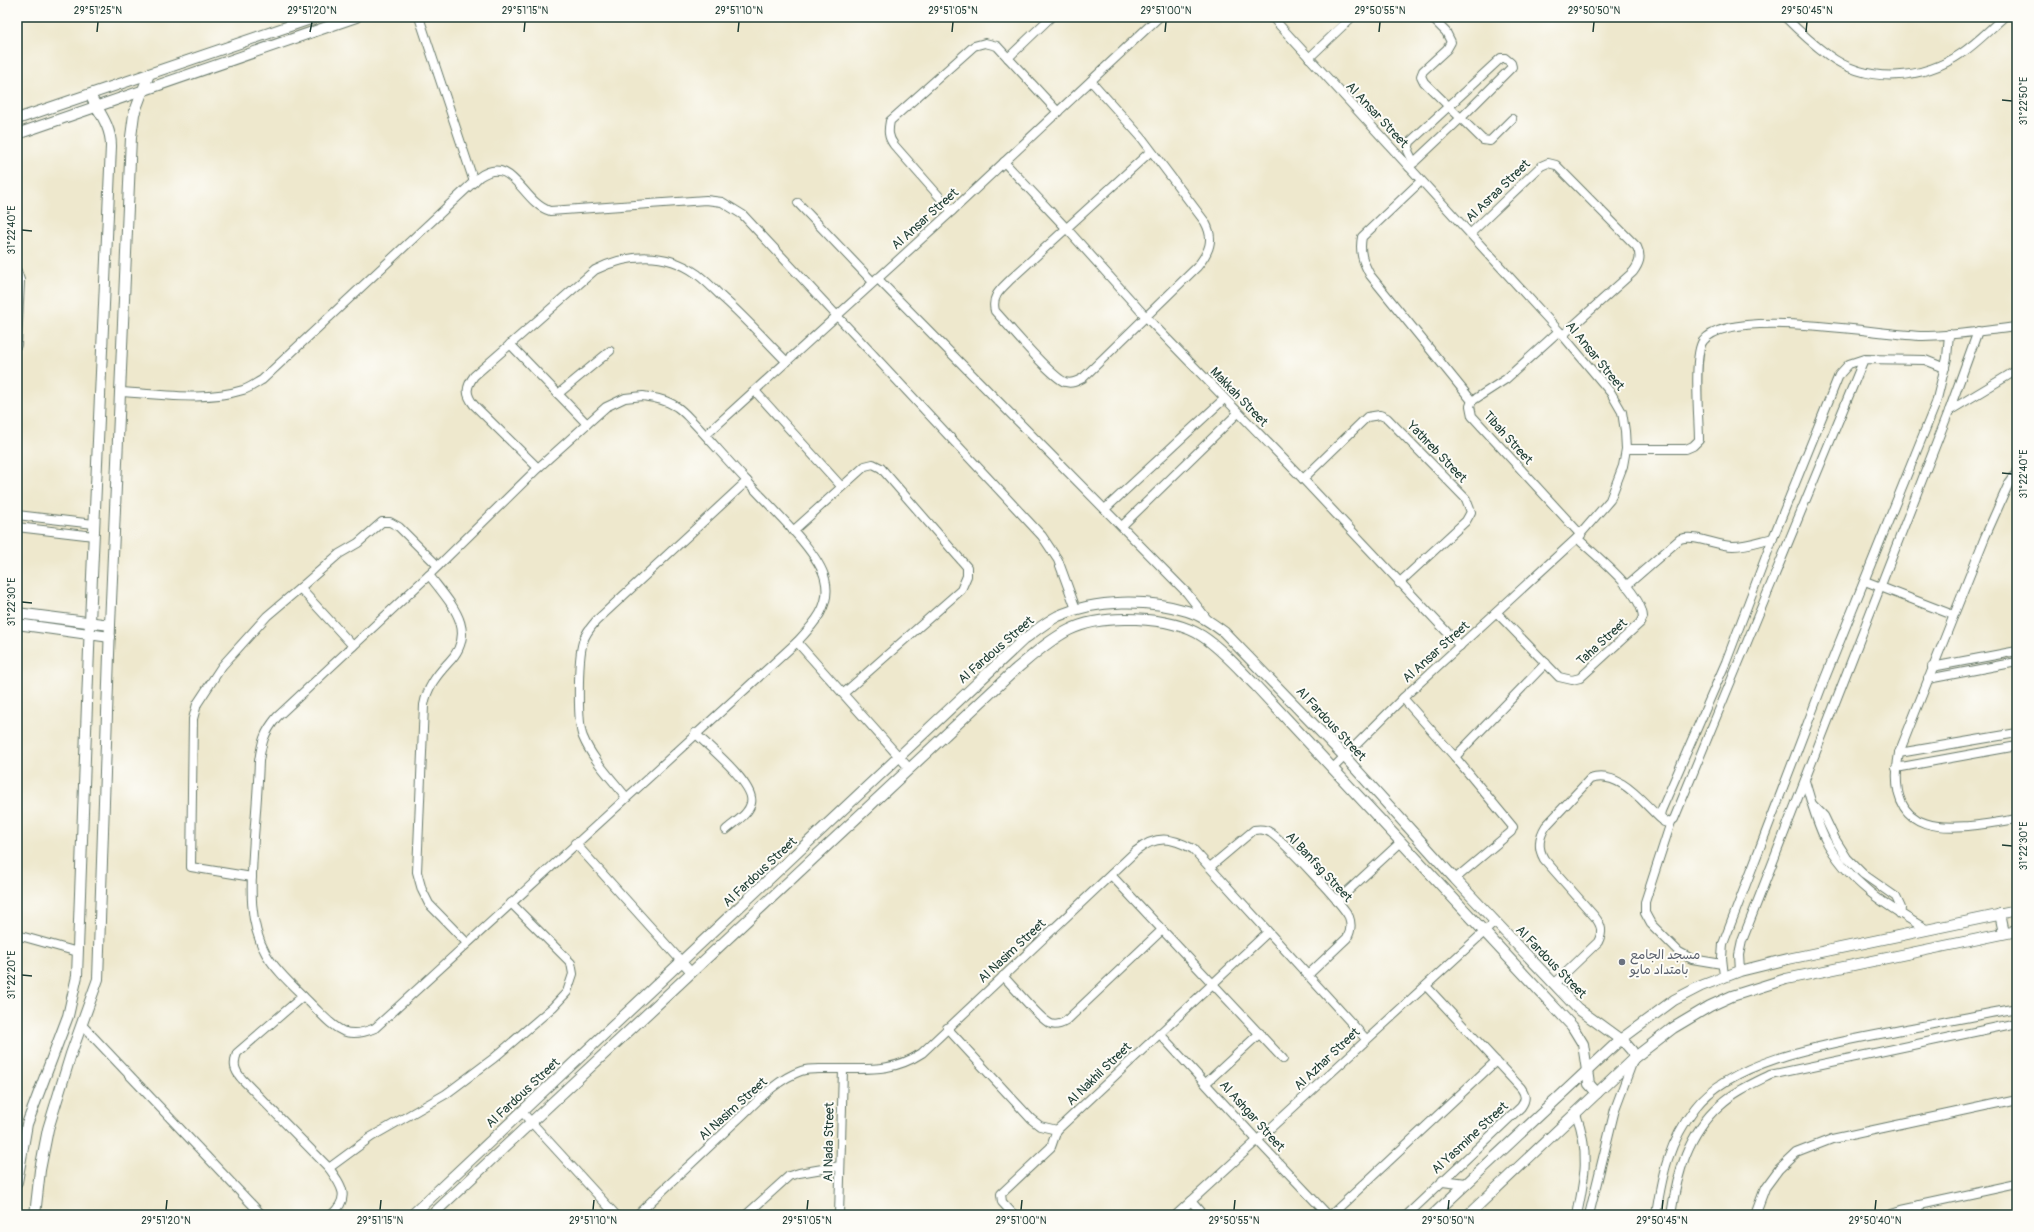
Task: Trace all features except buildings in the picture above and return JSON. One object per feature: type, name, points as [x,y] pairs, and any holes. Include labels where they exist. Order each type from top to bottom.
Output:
[{"type":"street","points":[[17,119],[90,95],[290,22],[316,17]]},
{"type":"street","points":[[17,134],[97,108],[356,17]]},
{"type":"street","points":[[418,17],[474,182]]},
{"type":"street","points":[[1008,58],[1050,17]]},
{"type":"street","name":"Al Ansar Street","points":[[706,435],[952,211],[1159,17]]},
{"type":"street","name":"Al Ansar Street","points":[[1272,17],[1411,165],[1422,181],[1561,333],[1611,393],[1622,412],[1626,449],[1619,480],[1610,500],[1579,536],[1403,698],[1332,769]]},
{"type":"street","points":[[1309,58],[1352,17]]},
{"type":"street","points":[[1430,17],[1446,32],[1451,42],[1447,49],[1423,71],[1421,76],[1424,82],[1483,140],[1490,140],[1512,119]]},
{"type":"street","points":[[1785,17],[1829,56],[1855,69],[1886,76],[1921,72],[1944,63],[1963,53],[2004,17]]},
{"type":"street","points":[[952,211],[889,139],[888,130],[890,121],[974,46],[985,43],[997,46],[1058,112]]},
{"type":"street","points":[[1501,58],[1505,58],[1511,63],[1512,67],[1411,165],[1408,151],[1410,142],[1501,58]]},
{"type":"street","points":[[35,1215],[40,1170],[48,1129],[98,979],[110,625],[132,125],[141,92],[148,80],[149,74]]},
{"type":"street","points":[[1091,81],[1131,124],[1205,222],[1209,230],[1210,246],[1197,267],[1083,378],[1075,382],[1066,382],[1052,372],[995,311],[994,299],[996,293],[1151,151]]},
{"type":"street","points":[[17,1182],[19,1154],[27,1124],[68,1016],[77,976],[94,524],[111,146],[111,136],[108,126],[90,95]]},
{"type":"street","name":"Makkah Street","points":[[1004,162],[1146,317],[1303,479],[1399,583],[1460,646]]},
{"type":"street","name":"Al Asraa Street","points":[[1471,233],[1541,166],[1548,163],[1556,165],[1637,247],[1640,258],[1638,266]]},
{"type":"street","points":[[120,392],[206,396],[228,394],[245,389],[262,380],[474,182],[489,172],[501,171],[507,173],[516,181],[534,203],[550,211],[706,200],[722,202],[743,215],[1042,536],[1058,560],[1076,609]]},
{"type":"street","points":[[1422,181],[1362,237],[1360,249],[1362,261],[1370,275],[1472,402]]},
{"type":"street","points":[[798,203],[1122,526],[1187,593],[1207,620]]},
{"type":"street","points":[[538,468],[474,405],[466,391],[467,385],[474,376],[595,270],[611,262],[629,257],[646,256],[664,259],[681,265],[697,274],[734,308],[787,362]]},
{"type":"street","name":"Tibah Street","points":[[1579,536],[1472,416],[1470,406],[1472,402],[1506,379],[1638,266]]},
{"type":"street","points":[[17,271],[20,280],[17,345]]},
{"type":"street","points":[[1626,449],[1686,449],[1696,444],[1699,440],[1699,349],[1708,336],[1732,326],[1780,324],[1924,336],[2017,327]]},
{"type":"street","points":[[1740,971],[1739,955],[1742,941],[1949,412],[1978,331]]},
{"type":"street","points":[[1724,976],[1722,964],[1723,944],[1825,678],[1936,403],[1945,368],[1949,334]]},
{"type":"street","points":[[510,344],[587,424]]},
{"type":"street","points":[[558,394],[610,351]]},
{"type":"street","points":[[1661,819],[1661,811],[1726,662],[1773,538],[1839,375],[1849,364],[1864,359],[1925,360],[1945,368]]},
{"type":"street","points":[[1722,964],[1700,961],[1686,956],[1651,924],[1645,913],[1645,902],[1671,822],[1677,812],[1864,359]]},
{"type":"street","points":[[1949,412],[2017,370]]},
{"type":"street","points":[[755,391],[841,486]]},
{"type":"street","points":[[643,396],[662,399],[678,408],[706,435],[792,531],[819,564],[826,578],[827,595],[823,610],[814,624],[797,642],[695,733],[375,1028],[366,1032],[344,1033],[332,1025],[277,969],[266,954],[258,934],[253,914],[252,877],[259,761],[262,741],[266,732],[277,717],[430,575],[538,468],[587,424],[606,407],[625,398],[643,396]]},
{"type":"street","points":[[1106,510],[1224,399]]},
{"type":"street","points":[[1122,526],[1238,413]]},
{"type":"street","name":"Yathreb Street","points":[[1303,479],[1367,417],[1380,414],[1387,418],[1466,499],[1471,512],[1466,521],[1399,583]]},
{"type":"street","points":[[792,531],[864,466],[873,464],[881,468],[967,567],[967,576],[961,590],[844,693]]},
{"type":"street","points":[[2017,472],[2009,483],[1991,523],[1932,666],[1899,753],[1896,768],[1896,785],[1900,800],[1906,811],[1917,821],[1932,826],[1955,828],[2017,819]]},
{"type":"street","points":[[626,797],[588,749],[582,735],[580,720],[580,661],[584,638],[596,622],[747,482]]},
{"type":"street","points":[[17,516],[94,524]]},
{"type":"street","points":[[252,877],[191,867],[193,719],[197,704],[222,666],[268,616],[339,554],[358,542],[382,522],[390,522],[399,527],[438,566]]},
{"type":"street","points":[[17,527],[94,536]]},
{"type":"street","points":[[1886,530],[1900,537]]},
{"type":"street","name":"Taha Street","points":[[1497,613],[1559,677],[1572,680],[1580,678],[1640,623],[1643,617],[1643,610],[1626,586],[1579,536]]},
{"type":"street","points":[[1626,586],[1680,539],[1688,538],[1732,546],[1773,538]]},
{"type":"street","points":[[430,575],[455,612],[461,623],[463,633],[461,645],[450,662],[431,684],[426,695],[421,738],[417,872],[422,890],[429,904],[467,943]]},
{"type":"street","points":[[1865,581],[1953,615]]},
{"type":"street","points":[[300,588],[353,646]]},
{"type":"street","name":"Al Fardous Street","points":[[412,1215],[1023,640],[1057,616],[1076,609],[1119,603],[1143,604],[1188,611],[1207,620],[1242,648],[1344,756],[1455,879],[1554,984],[1587,1017],[1629,1047],[1634,1058]]},
{"type":"street","points":[[17,613],[110,625]]},
{"type":"street","name":"Al Fardous Street","points":[[432,1215],[692,972],[860,818],[909,768],[1015,670],[1056,638],[1084,623],[1130,620],[1175,624],[1190,629],[1202,636],[1223,653],[1256,686],[1556,1008],[1579,1035],[1586,1054],[1586,1073],[1588,1084],[1598,1093]]},
{"type":"street","points":[[17,624],[110,637]]},
{"type":"street","points":[[797,642],[844,693],[909,768]]},
{"type":"street","points":[[1932,666],[2017,651]]},
{"type":"street","points":[[1928,678],[2017,662]]},
{"type":"street","points":[[1455,757],[1546,663]]},
{"type":"street","points":[[1403,698],[1455,757],[1513,827],[1511,832],[1455,879]]},
{"type":"street","points":[[695,733],[745,783],[751,795],[752,802],[748,811],[726,830]]},
{"type":"street","points":[[1899,753],[2017,733]]},
{"type":"street","points":[[1896,768],[2017,746]]},
{"type":"street","points":[[1554,984],[1598,942],[1602,934],[1601,924],[1544,859],[1539,851],[1541,834],[1546,826],[1590,779],[1600,776],[1619,781],[1661,819],[1668,823],[1671,822]]},
{"type":"street","points":[[1805,781],[1826,839],[1845,869],[1870,894],[1926,929]]},
{"type":"street","points":[[1813,805],[1821,811],[1838,844],[1855,866],[1871,880],[1896,897],[1902,908],[1900,914]]},
{"type":"street","name":"Al Banfsg Street","points":[[1210,867],[1254,830],[1259,829],[1271,833],[1337,901],[1349,917],[1351,926],[1350,933],[1347,938],[1308,975]]},
{"type":"street","name":"Al Nasim Street","points":[[637,1215],[756,1103],[783,1081],[802,1071],[879,1069],[894,1067],[909,1062],[922,1053],[1146,843],[1157,840],[1168,839],[1180,842],[1192,849],[1366,1039]]},
{"type":"street","points":[[1337,901],[1401,842]]},
{"type":"street","points":[[575,844],[692,972]]},
{"type":"street","points":[[1111,875],[1283,1059]]},
{"type":"street","points":[[329,1168],[371,1137],[446,1094],[494,1058],[567,992],[573,974],[571,963],[511,902]]},
{"type":"street","points":[[1433,1215],[1620,1040],[1674,1000],[1724,976],[1740,971],[2017,910]]},
{"type":"street","points":[[2000,914],[2004,933]]},
{"type":"street","name":"Al Azhar Street","points":[[1176,1215],[1495,922]]},
{"type":"street","points":[[1004,976],[1045,1020],[1055,1025],[1061,1024],[1066,1021],[1162,930]]},
{"type":"street","points":[[1468,1215],[1634,1058],[1690,1016],[1717,1002],[1760,986],[1794,977],[2017,931]]},
{"type":"street","name":"Al Nakhil Street","points":[[1057,1130],[1268,932]]},
{"type":"street","points":[[17,935],[78,952]]},
{"type":"street","name":"Al Yasmine Street","points":[[1407,1215],[1521,1107],[1525,1101],[1525,1094],[1521,1088],[1426,986]]},
{"type":"street","points":[[303,996],[238,1053],[234,1066],[236,1073],[329,1168],[341,1184],[343,1198],[340,1206],[331,1215]]},
{"type":"street","points":[[1656,1215],[1661,1180],[1673,1144],[1695,1107],[1729,1079],[1745,1070],[1776,1059],[1806,1051],[1862,1038],[2017,1008]]},
{"type":"street","points":[[1671,1215],[1678,1175],[1695,1135],[1720,1104],[1738,1091],[1770,1075],[2017,1023]]},
{"type":"street","points":[[82,1025],[262,1215]]},
{"type":"street","points":[[947,1028],[1031,1119],[1040,1126],[1057,1130],[1052,1147],[1001,1194],[1002,1202],[1014,1215]]},
{"type":"street","name":"Al Ashgar Street","points":[[1160,1033],[1257,1140],[1328,1215]]},
{"type":"street","points":[[1206,1083],[1260,1033]]},
{"type":"street","points":[[1589,1215],[1615,1109],[1634,1058]]},
{"type":"street","points":[[1331,1215],[1496,1061]]},
{"type":"street","name":"Al Nada Street","points":[[839,1215],[843,1069]]},
{"type":"street","points":[[1755,1215],[1765,1188],[1778,1168],[1796,1153],[1832,1139],[2017,1099]]},
{"type":"street","points":[[522,1112],[616,1215]]},
{"type":"street","points":[[1576,1114],[1584,1139],[1585,1155],[1577,1215]]},
{"type":"street","points":[[746,1215],[789,1176],[840,1166]]},
{"type":"street","points":[[461,1169],[471,1179]]},
{"type":"street","points":[[1443,1181],[1466,1184]]},
{"type":"street","points":[[1882,1215],[1919,1205],[2017,1184]]},
{"type":"street","points":[[1191,1201],[1203,1215]]},
{"type":"street","points":[[1917,1215],[1919,1205]]},
{"type":"place","name":"مسجد الجامع بامتداد مايو","points":[[1622,962]]}]
